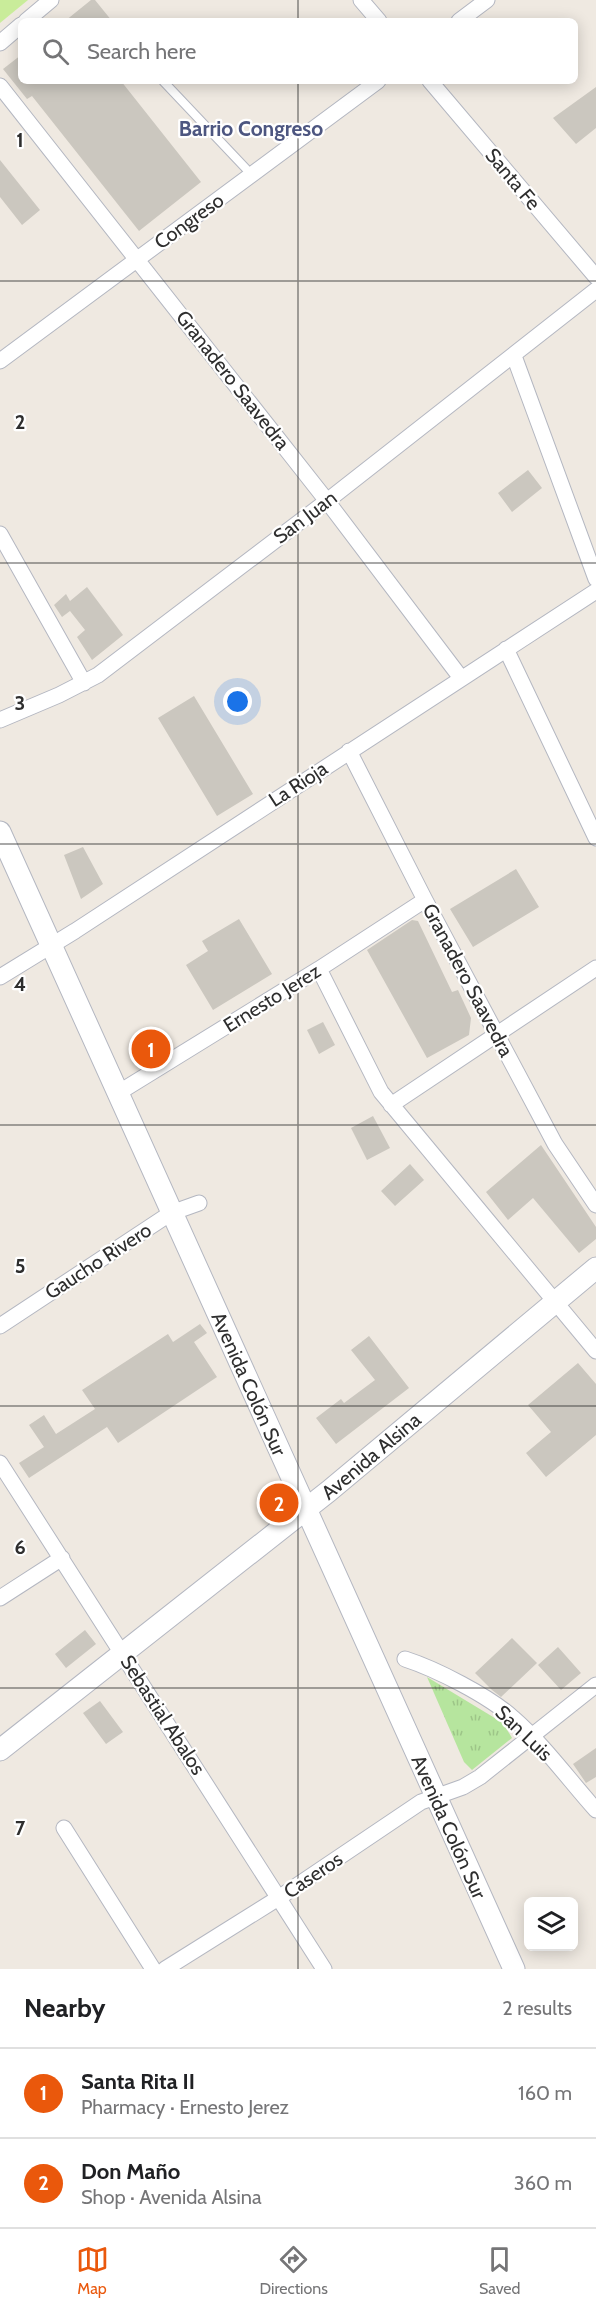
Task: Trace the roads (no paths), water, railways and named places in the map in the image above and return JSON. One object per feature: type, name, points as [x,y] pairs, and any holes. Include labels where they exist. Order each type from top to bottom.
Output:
[{"type":"main road","name":"Avenida Colón Sur","points":[[0,832],[514,1969]]},
{"type":"main road","name":"Avenida Alsina","points":[[0,1750],[306,1509],[596,1268]]},
{"type":"street","points":[[30,18],[51,0]]},
{"type":"street","points":[[361,0],[376,18]]},
{"type":"street","points":[[463,18],[487,0]]},
{"type":"street","points":[[0,43],[18,28]]},
{"type":"street","name":"Congreso","points":[[0,361],[374,84]]},
{"type":"street","name":"Santa Fe","points":[[433,84],[596,277]]},
{"type":"street","name":"Granadero Saavedra","points":[[0,87],[327,501],[461,678]]},
{"type":"street","name":"San Juan","points":[[0,720],[98,675],[327,501],[596,291]]},
{"type":"street","points":[[514,356],[596,579]]},
{"type":"street","points":[[0,534],[84,683]]},
{"type":"street","name":"La Rioja","points":[[0,977],[596,591]]},
{"type":"street","points":[[506,649],[596,838]]},
{"type":"street","name":"Granadero Saavedra","points":[[349,751],[425,900],[555,1144],[596,1204]]},
{"type":"street","name":"Ernesto Jerez","points":[[118,1093],[319,969],[425,900]]},
{"type":"street","points":[[391,1105],[596,968]]},
{"type":"street","points":[[319,969],[373,1077],[391,1105],[596,1351]]},
{"type":"street","name":"Gaucho Rivero","points":[[0,1326],[171,1213],[199,1203]]},
{"type":"street","name":"Sebastial Abalos","points":[[0,1462],[324,1969]]},
{"type":"street","points":[[0,1598],[62,1558]]},
{"type":"street","name":"San Luis","points":[[405,1659],[429,1666],[503,1709],[532,1737],[596,1810]]},
{"type":"street","name":"Caseros","points":[[165,1969],[280,1897],[421,1802],[463,1787],[532,1737],[596,1685]]},
{"type":"street","points":[[63,1828],[153,1969]]},
{"type":"lane","points":[[166,84],[252,175]]},
{"type":"place","name":"Santa Rita II","points":[[151,1049]]},
{"type":"place","name":"Don Maño","points":[[279,1503]]},
{"type":"district","name":"Barrio Congreso","points":[[251,129]]}]
